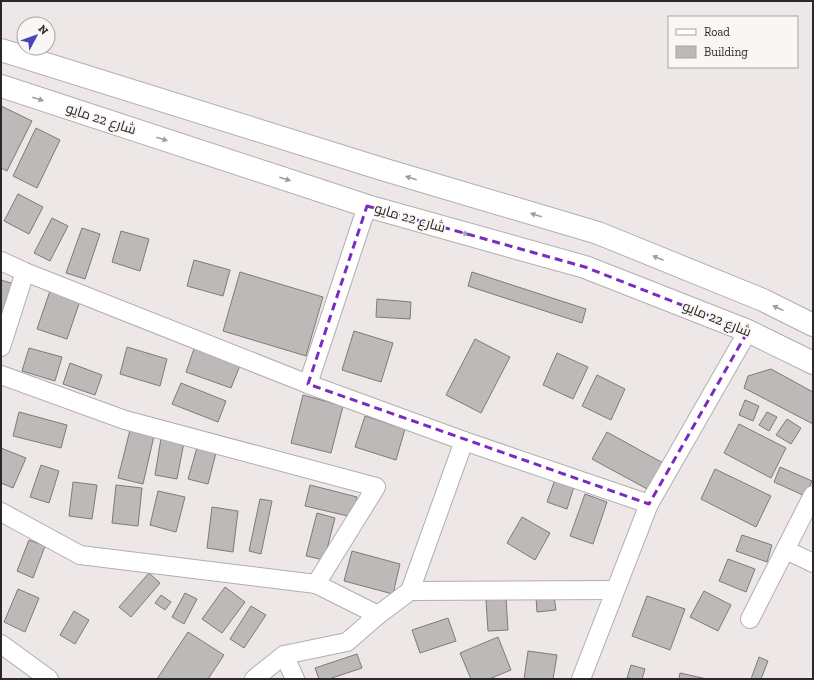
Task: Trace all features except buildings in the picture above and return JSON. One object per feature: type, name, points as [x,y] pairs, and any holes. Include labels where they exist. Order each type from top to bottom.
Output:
[{"type":"main road","points":[[1,50],[382,169],[598,234],[763,300],[813,325]]},
{"type":"main road","name":"شارع 22 مايو","points":[[1,86],[367,206],[585,267],[748,331],[813,363]]},
{"type":"street","points":[[308,384],[367,206]]},
{"type":"street","points":[[1,261],[25,272],[308,384],[464,441],[649,504]]},
{"type":"street","points":[[1,347],[25,272]]},
{"type":"street","points":[[581,679],[649,504],[748,331]]},
{"type":"street","points":[[1,375],[125,420],[376,487],[316,584]]},
{"type":"street","points":[[254,679],[284,656],[347,642],[378,615],[410,591],[464,441]]},
{"type":"street","points":[[750,619],[813,495]]},
{"type":"street","points":[[1,512],[80,555],[316,584],[378,615]]},
{"type":"street","points":[[786,550],[813,563]]},
{"type":"street","points":[[410,591],[616,590]]},
{"type":"street","points":[[3,650],[49,679]]},
{"type":"street","points":[[284,656],[295,679]]},
{"type":"highlighted area","points":[[367,206],[585,267],[748,331],[649,504],[308,384]]}]
